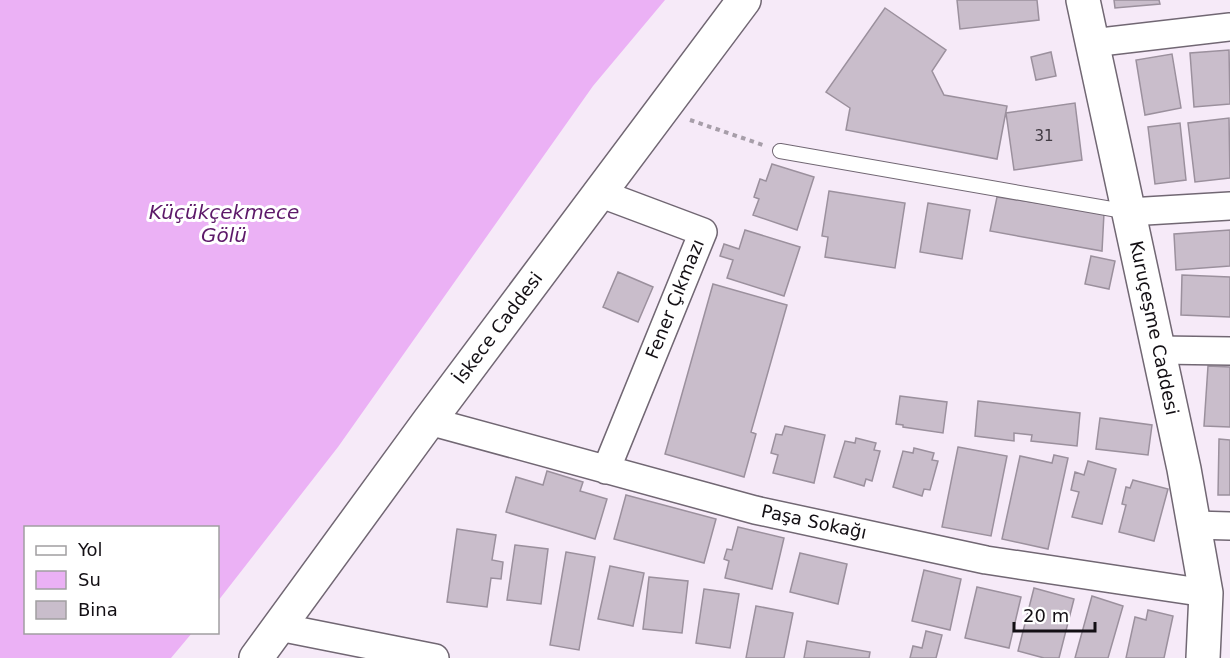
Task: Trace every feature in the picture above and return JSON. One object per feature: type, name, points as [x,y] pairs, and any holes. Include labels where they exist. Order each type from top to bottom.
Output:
[{"type":"street","name":"İskece Caddesi","points":[[256,658],[429,421],[744,0]]},
{"type":"street","name":"Kuruçeşme Caddesi","points":[[1083,0],[1194,525],[1206,593],[1203,658]]},
{"type":"street","points":[[1092,43],[1230,27]]},
{"type":"street","name":"Fener Çıkmazı","points":[[599,193],[703,232],[606,470]]},
{"type":"street","points":[[1129,212],[1230,206]]},
{"type":"street","points":[[1158,350],[1230,351]]},
{"type":"street","name":"Paşa Sokağı","points":[[429,421],[755,510],[986,560],[1206,593]]},
{"type":"street","points":[[1194,525],[1230,526]]},
{"type":"street","points":[[279,627],[435,658]]},
{"type":"lane","points":[[780,151],[1129,212]]},
{"type":"path","points":[[662,110],[780,151]]},
{"type":"water","name":"Küçükçekmece Gölü","points":[[0,0],[665,0],[593,86],[338,447],[219,600],[219,526],[24,526],[24,634],[191,634],[171,658],[0,658]]},
{"type":"building","points":[[957,0],[1037,0],[1039,20],[960,29]]},
{"type":"building","points":[[1114,0],[1159,0],[1160,4],[1115,8]]},
{"type":"building","points":[[885,8],[946,50],[932,71],[944,95],[1007,106],[997,159],[846,130],[850,108],[826,92]]},
{"type":"building","points":[[1229,50],[1230,104],[1194,107],[1190,53]]},
{"type":"building","points":[[1051,52],[1056,76],[1036,80],[1031,57]]},
{"type":"building","points":[[1172,54],[1181,108],[1145,115],[1136,60]]},
{"type":"building","points":[[1075,103],[1082,160],[1014,170],[1006,113]]},
{"type":"building","points":[[1229,118],[1230,178],[1195,182],[1188,123]]},
{"type":"building","points":[[1180,123],[1186,180],[1155,184],[1148,127]]},
{"type":"building","points":[[772,164],[814,177],[797,230],[753,215],[759,199],[754,197],[760,179],[766,181]]},
{"type":"building","points":[[829,191],[905,203],[895,268],[825,257],[828,237],[822,236]]},
{"type":"building","points":[[997,197],[1104,213],[1102,251],[990,231]]},
{"type":"building","points":[[928,203],[970,210],[962,259],[920,252]]},
{"type":"building","points":[[745,230],[800,247],[784,296],[727,278],[733,260],[720,256],[724,244],[739,249]]},
{"type":"building","points":[[1230,230],[1230,266],[1176,270],[1174,234]]},
{"type":"building","points":[[1091,256],[1115,261],[1109,289],[1085,284]]},
{"type":"building","points":[[618,272],[653,287],[638,322],[603,307]]},
{"type":"building","points":[[1182,275],[1230,277],[1230,317],[1181,315]]},
{"type":"building","points":[[713,284],[787,305],[751,432],[756,434],[744,477],[665,454]]},
{"type":"building","points":[[1208,366],[1230,367],[1230,427],[1204,426]]},
{"type":"building","points":[[900,396],[947,402],[943,433],[896,424]]},
{"type":"building","points":[[978,401],[1080,413],[1077,446],[1031,441],[1032,435],[1014,433],[1014,441],[975,436]]},
{"type":"building","points":[[1100,418],[1152,425],[1148,455],[1096,449]]},
{"type":"building","points":[[785,426],[825,435],[814,483],[773,473],[778,455],[771,453],[776,434],[782,435]]},
{"type":"building","points":[[856,438],[876,443],[874,450],[880,451],[872,481],[866,479],[864,486],[834,477],[845,441],[855,443]]},
{"type":"building","points":[[1219,439],[1230,440],[1230,495],[1218,495]]},
{"type":"building","points":[[958,447],[1007,456],[991,536],[942,527]]},
{"type":"building","points":[[914,448],[934,453],[932,460],[938,461],[930,490],[924,489],[922,496],[893,487],[903,451],[913,453]]},
{"type":"building","points":[[1054,455],[1068,458],[1048,549],[1002,539],[1020,456],[1052,463]]},
{"type":"building","points":[[1088,461],[1116,469],[1102,524],[1072,517],[1079,492],[1071,490],[1075,472],[1084,475]]},
{"type":"building","points":[[547,471],[583,482],[580,491],[607,499],[595,539],[506,512],[516,477],[543,485]]},
{"type":"building","points":[[1133,480],[1168,489],[1154,541],[1119,532],[1126,505],[1122,504],[1126,487],[1130,488]]},
{"type":"building","points":[[626,495],[716,519],[704,563],[614,539]]},
{"type":"building","points":[[738,527],[784,538],[772,589],[725,578],[729,561],[724,559],[727,549],[732,550]]},
{"type":"building","points":[[457,529],[496,535],[492,560],[503,562],[501,579],[491,578],[487,607],[447,602]]},
{"type":"building","points":[[515,545],[548,549],[541,604],[507,600]]},
{"type":"building","points":[[566,552],[595,557],[579,650],[550,645]]},
{"type":"building","points":[[800,553],[847,564],[838,604],[790,592]]},
{"type":"building","points":[[610,566],[644,573],[633,626],[598,619]]},
{"type":"building","points":[[924,570],[961,579],[950,630],[912,621]]},
{"type":"building","points":[[649,577],[688,581],[682,633],[643,629]]},
{"type":"building","points":[[977,587],[1021,597],[1009,648],[965,638]]},
{"type":"building","points":[[1034,588],[1074,599],[1059,658],[1044,658],[1018,651]]},
{"type":"building","points":[[704,589],[739,594],[730,648],[696,643]]},
{"type":"building","points":[[1092,596],[1123,606],[1108,658],[1075,658]]},
{"type":"building","points":[[756,606],[793,613],[784,658],[746,658]]},
{"type":"building","points":[[1148,610],[1173,616],[1164,658],[1126,658],[1135,617],[1146,620]]},
{"type":"building","points":[[926,631],[942,635],[936,658],[910,658],[913,646],[922,648]]},
{"type":"building","points":[[807,641],[870,652],[869,658],[804,658]]}]
